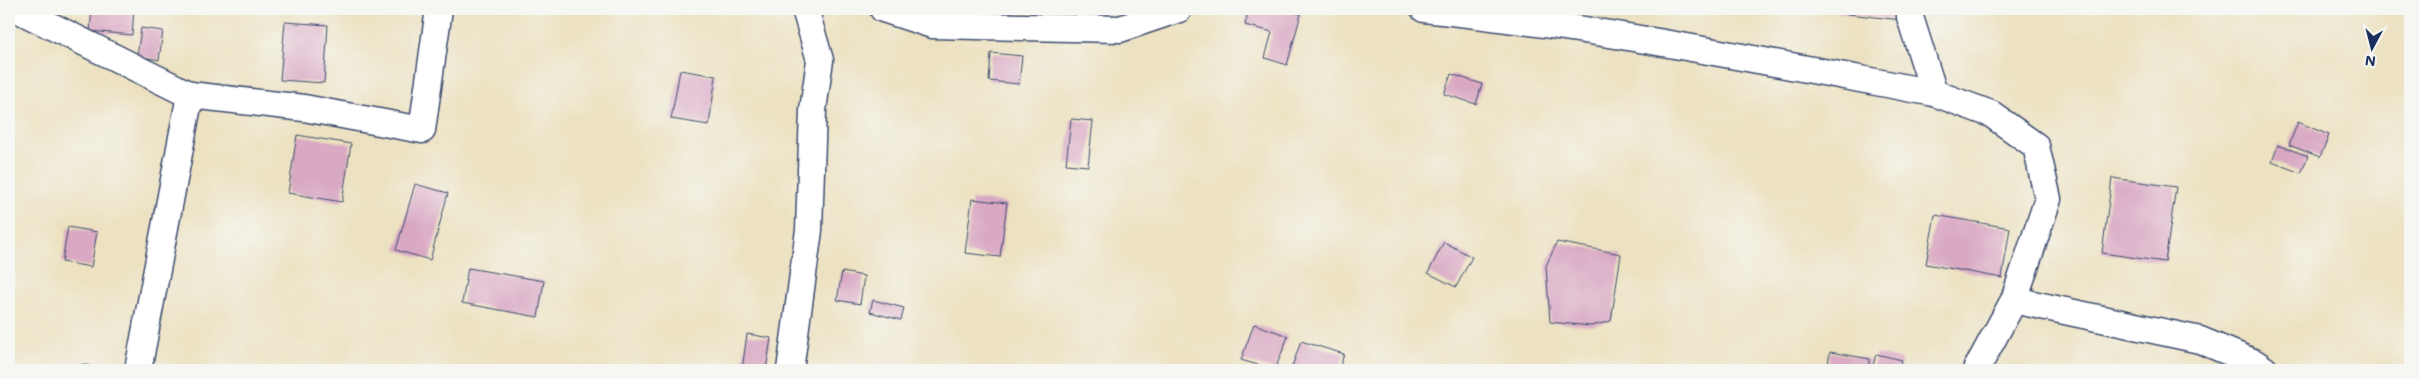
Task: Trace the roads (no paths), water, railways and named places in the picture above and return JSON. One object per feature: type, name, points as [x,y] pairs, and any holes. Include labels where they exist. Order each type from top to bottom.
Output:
[{"type":"street","points":[[17,9],[190,95],[304,108],[422,130],[440,9]]},
{"type":"street","points":[[790,370],[809,230],[813,110],[820,60],[806,9]]},
{"type":"street","points":[[883,9],[932,25],[1120,29],[1179,9]]},
{"type":"street","points":[[1424,9],[1522,19],[1742,56],[1934,93],[1991,114],[2036,146],[2048,199],[2014,300],[1976,370]]},
{"type":"street","points":[[1910,9],[1910,18],[1934,93]]},
{"type":"street","points":[[138,370],[190,95]]},
{"type":"street","points":[[2014,300],[2200,340],[2255,363],[2265,370]]}]
